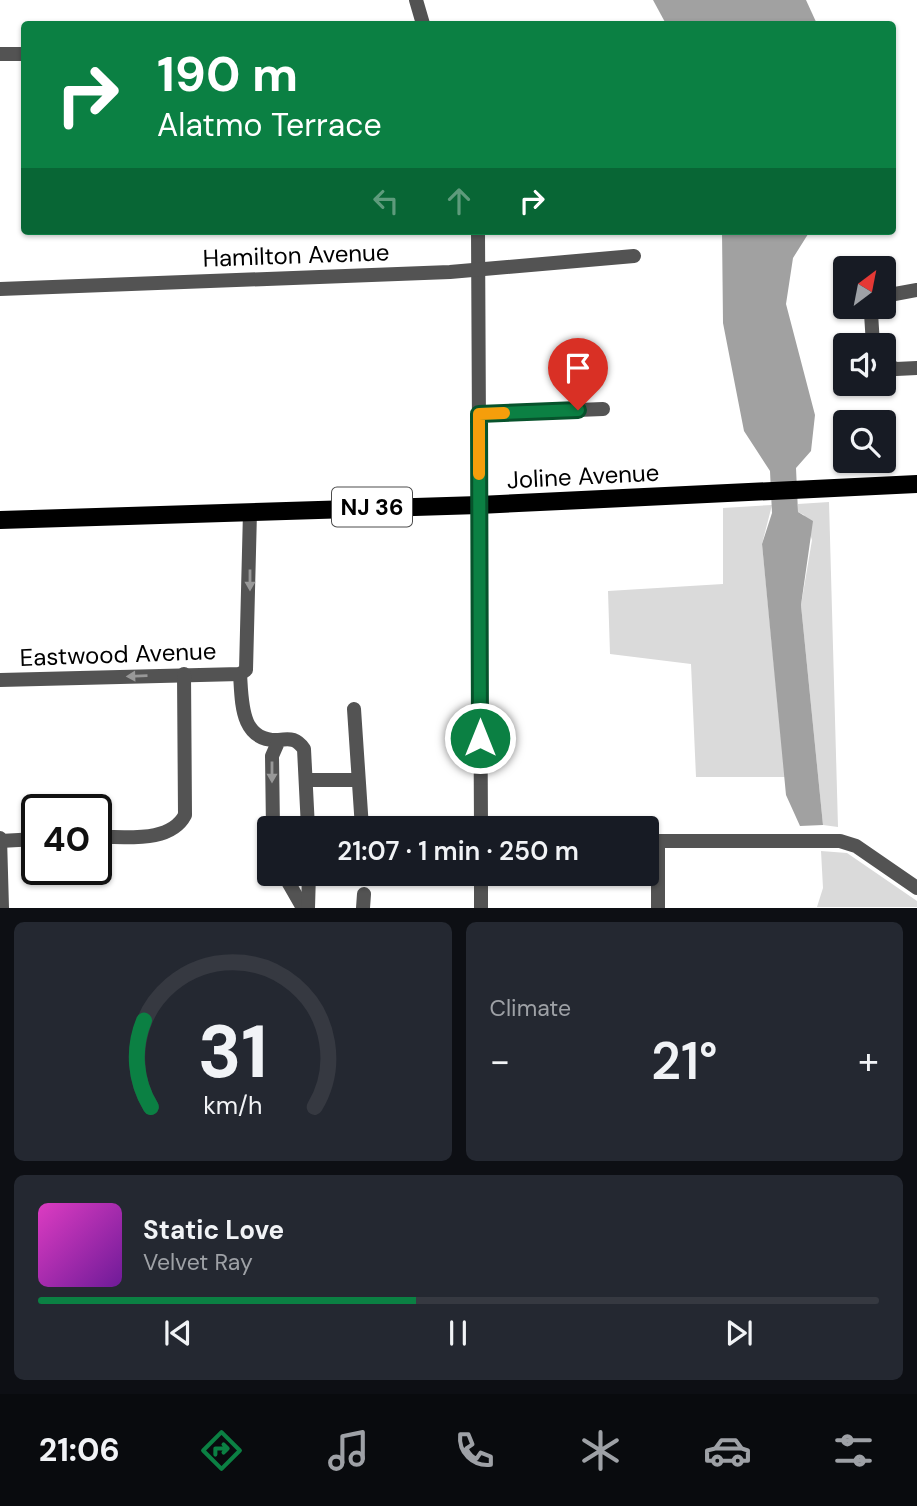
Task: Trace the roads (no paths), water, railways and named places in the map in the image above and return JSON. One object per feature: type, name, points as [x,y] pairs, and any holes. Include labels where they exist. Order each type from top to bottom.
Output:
[{"type":"main road","name":"Joline Avenue","points":[[0,520],[479,505],[917,484]]},
{"type":"street","points":[[416,0],[423,21]]},
{"type":"street","points":[[0,54],[21,54]]},
{"type":"street","points":[[478,235],[481,816]]},
{"type":"street","name":"Hamilton Avenue","points":[[0,289],[479,269],[634,256]]},
{"type":"street","points":[[896,294],[917,290]]},
{"type":"street","points":[[896,369],[917,368]]},
{"type":"street","points":[[479,414],[603,409]]},
{"type":"street","name":"Eastwood Avenue","points":[[0,681],[240,674],[246,670],[250,512]]},
{"type":"street","points":[[112,836],[155,835],[174,830],[184,815],[184,674]]},
{"type":"street","points":[[240,674],[244,718],[248,726],[259,736],[299,741],[304,749],[308,816]]},
{"type":"street","points":[[354,709],[361,816]]},
{"type":"street","points":[[273,816],[272,756],[279,740]]},
{"type":"street","points":[[306,780],[358,780]]},
{"type":"street","points":[[2,908],[0,840],[21,839]]},
{"type":"street","points":[[659,841],[840,841],[856,846],[917,888]]},
{"type":"street","points":[[290,886],[303,908]]},
{"type":"street","points":[[308,908],[309,886]]},
{"type":"street","points":[[481,886],[481,908]]},
{"type":"street","points":[[656,886],[658,908]]}]
